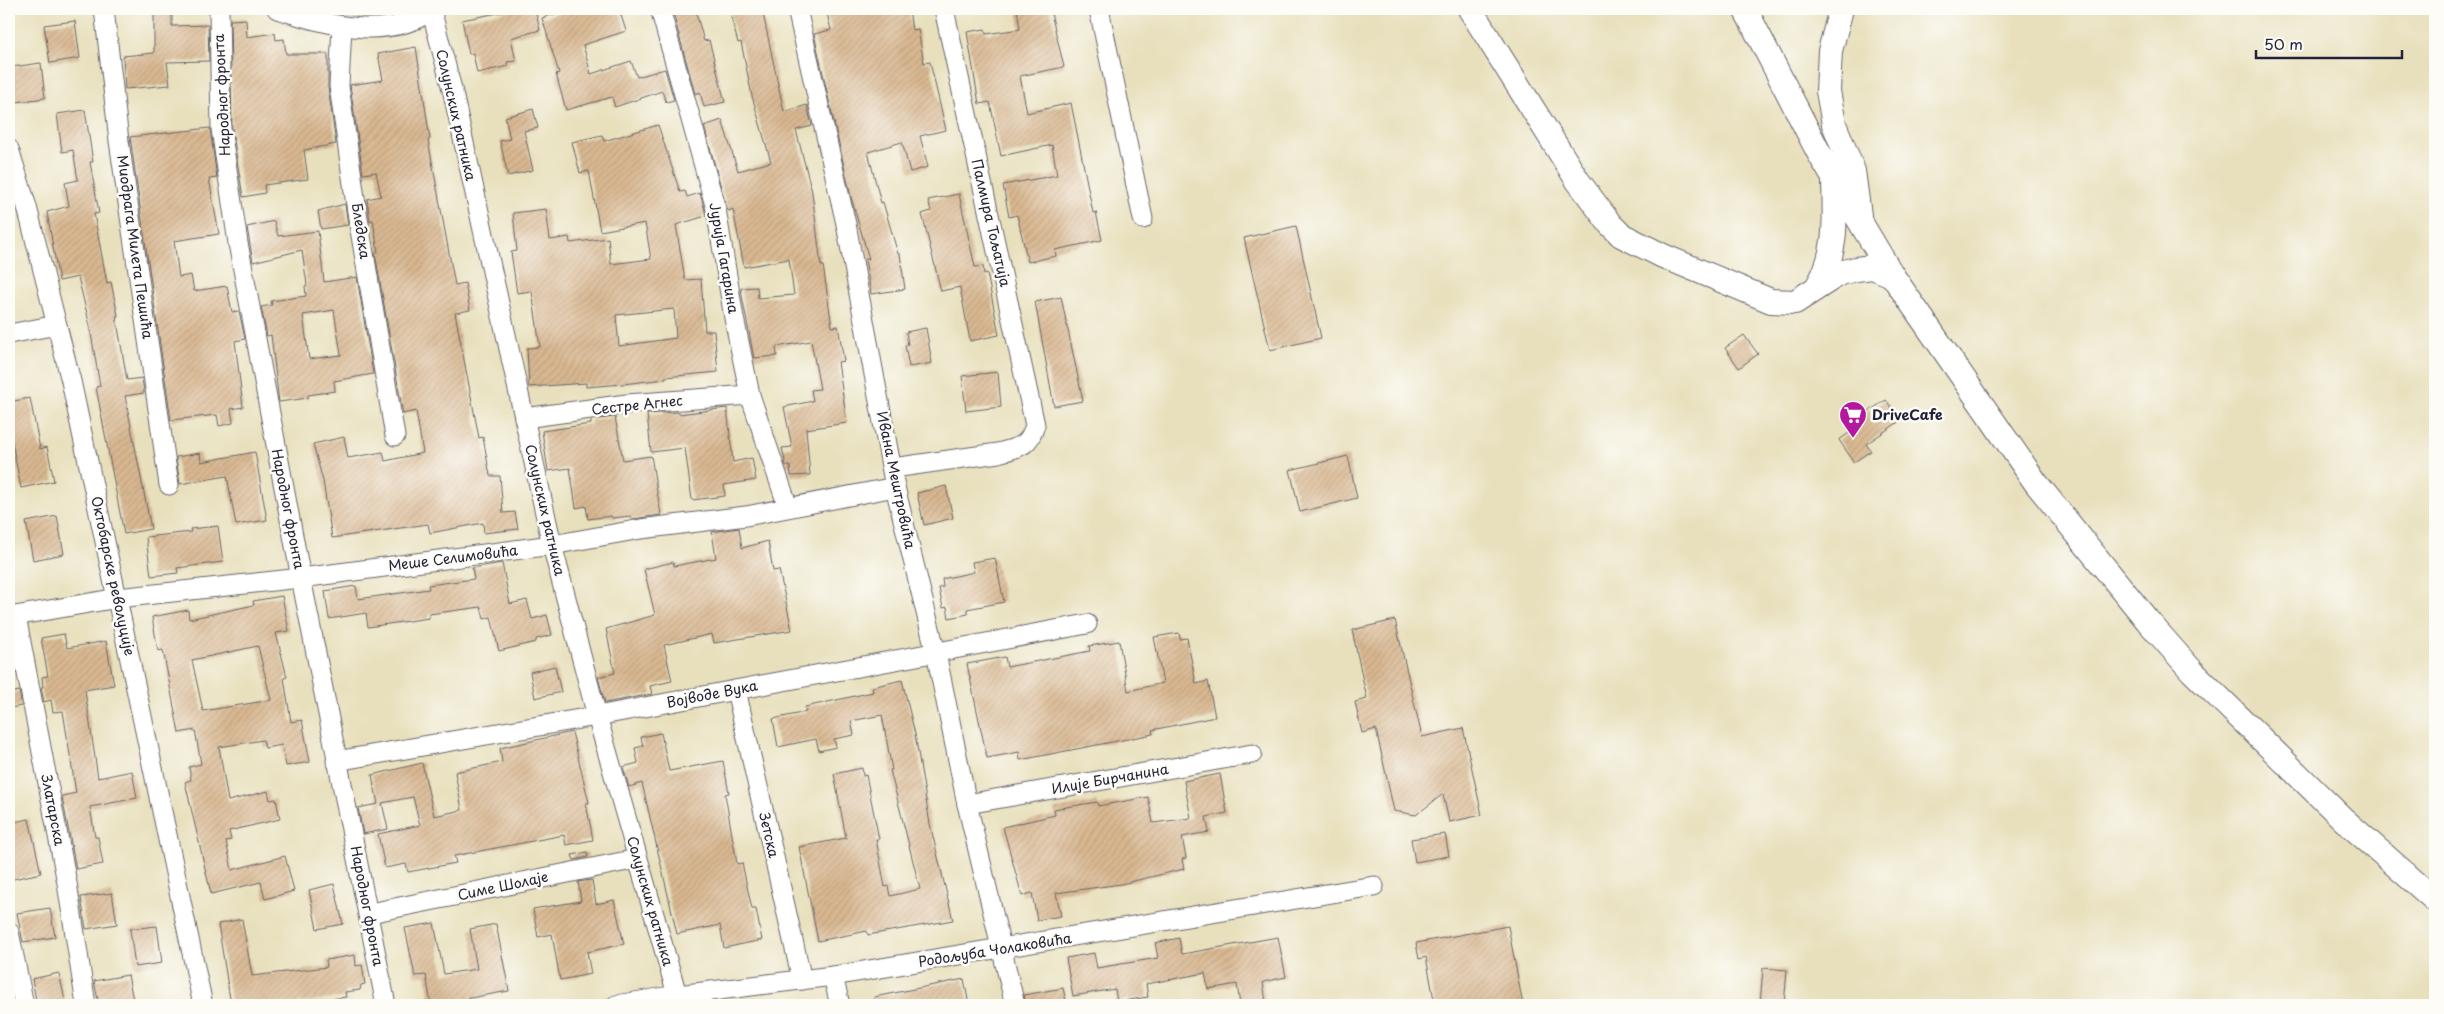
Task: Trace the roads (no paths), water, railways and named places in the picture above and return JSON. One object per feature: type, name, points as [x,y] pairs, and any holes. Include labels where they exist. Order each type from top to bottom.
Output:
[{"type":"main road","points":[[1470,9],[1578,181],[1610,224],[1621,235],[1662,256],[1771,301],[1795,302],[1840,273],[1856,269],[1872,267],[1892,275]]},
{"type":"main road","points":[[1745,9],[1834,178],[1892,275],[2036,483],[2172,650],[2343,819],[2435,900]]},
{"type":"main road","points":[[1841,9],[1830,51],[1828,91],[1834,124],[1853,171],[1860,222]]},
{"type":"main road","points":[[1816,288],[1827,268],[1834,242],[1834,178]]},
{"type":"street","name":"Миодрага Милета Пешића","points":[[104,9],[119,141],[169,485]]},
{"type":"street","name":"Народног фронта","points":[[219,9],[221,129],[238,243],[336,761],[370,913],[386,1005]]},
{"type":"street","points":[[277,9],[342,26],[395,26],[413,21],[432,9]]},
{"type":"street","name":"Солунских ратника","points":[[432,9],[453,93],[552,545],[597,716],[679,1000]]},
{"type":"street","name":"Јурија Гагарина","points":[[660,9],[716,209],[732,309],[750,395],[788,507]]},
{"type":"street","name":"Ивана Мештровића","points":[[797,9],[846,224],[894,478],[936,653],[967,804],[1015,1005]]},
{"type":"street","name":"Палмира Тољатија","points":[[944,9],[1036,424],[1032,437]]},
{"type":"street","points":[[1099,9],[1143,219]]},
{"type":"street","name":"Бледска","points":[[342,26],[339,86],[357,212],[395,436]]},
{"type":"street","name":"Октобарске револуције","points":[[9,149],[18,208],[57,325],[118,598],[202,1005]]},
{"type":"street","points":[[9,334],[57,325]]},
{"type":"street","name":"Сестре Агнес","points":[[524,418],[627,404],[750,395]]},
{"type":"street","name":"Меше Селимовића","points":[[12,617],[118,598],[301,578],[552,545],[641,529],[746,516],[998,453],[1025,444],[1032,437]]},
{"type":"street","name":"Златарска","points":[[12,617],[67,883],[86,1005]]},
{"type":"street","name":"Војводе Вука","points":[[336,761],[597,716],[1087,624]]},
{"type":"street","name":"Зетска","points":[[736,690],[802,980]]},
{"type":"street","name":"Илије Бирчанина","points":[[967,804],[1252,754]]},
{"type":"street","name":"Симе Шолаје","points":[[370,913],[637,859]]},
{"type":"street","name":"Родољуба Чолаковића","points":[[616,1005],[679,1000],[833,976],[1374,886]]},
{"type":"street","points":[[9,932],[24,1005]]},
{"type":"street","points":[[833,976],[840,1005]]},
{"type":"place","name":"DriveCafe","points":[[1853,439]]}]
